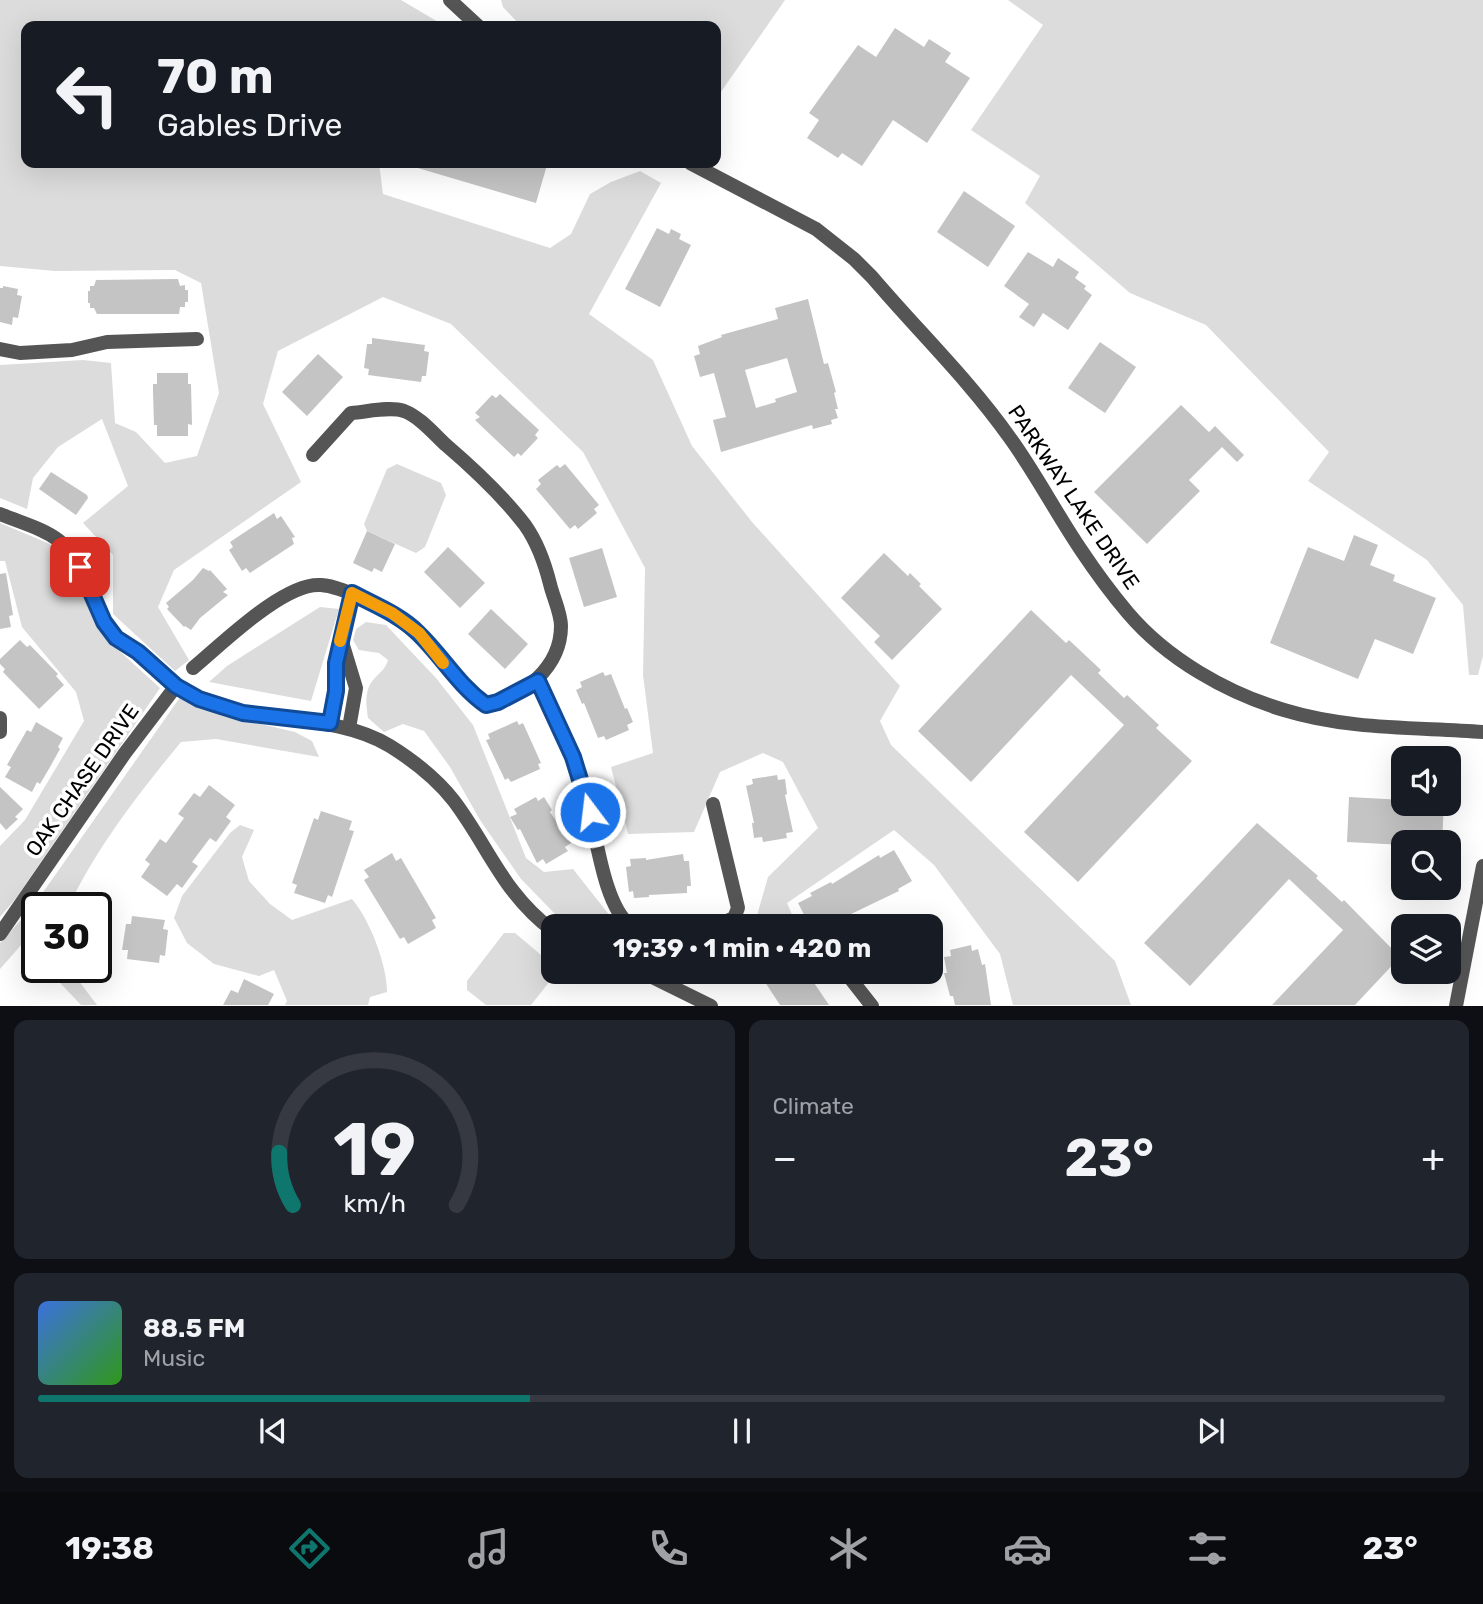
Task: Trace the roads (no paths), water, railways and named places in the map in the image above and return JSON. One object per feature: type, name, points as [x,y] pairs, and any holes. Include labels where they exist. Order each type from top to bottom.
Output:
[{"type":"street","points":[[450,0],[473,21]]},
{"type":"street","name":"PARKWAY LAKE DRIVE","points":[[700,168],[816,229],[872,277],[978,397],[1025,458],[1101,578],[1129,615],[1166,648],[1198,671],[1229,688],[1282,710],[1314,719],[1379,728],[1483,732]]},
{"type":"street","points":[[0,349],[20,353],[60,351],[107,342],[197,339]]},
{"type":"street","points":[[194,668],[283,595],[306,586],[322,584],[352,593],[392,613],[419,633],[470,693],[486,705],[498,702],[538,681],[548,668],[556,649],[561,625],[544,564],[526,527],[480,473],[417,419],[404,411],[391,409],[351,413],[313,455]]},
{"type":"street","points":[[0,514],[57,537],[73,552],[104,622],[116,638],[138,652],[176,686],[199,699],[243,713],[330,723],[349,728],[381,741],[418,765],[452,799],[508,888],[541,920]]},
{"type":"street","points":[[330,723],[336,691],[336,663],[352,593]]},
{"type":"street","points":[[341,637],[356,688],[349,728]]},
{"type":"street","points":[[538,681],[573,757],[586,794],[604,877],[615,905],[622,914]]},
{"type":"street","name":"OAK CHASE DRIVE","points":[[0,934],[125,753],[176,686]]},
{"type":"street","points":[[0,718],[0,732]]},
{"type":"street","points":[[713,804],[738,908],[736,914]]},
{"type":"street","points":[[1456,1006],[1483,866]]},
{"type":"street","points":[[666,984],[711,1006]]},
{"type":"street","points":[[855,984],[872,1006]]}]
